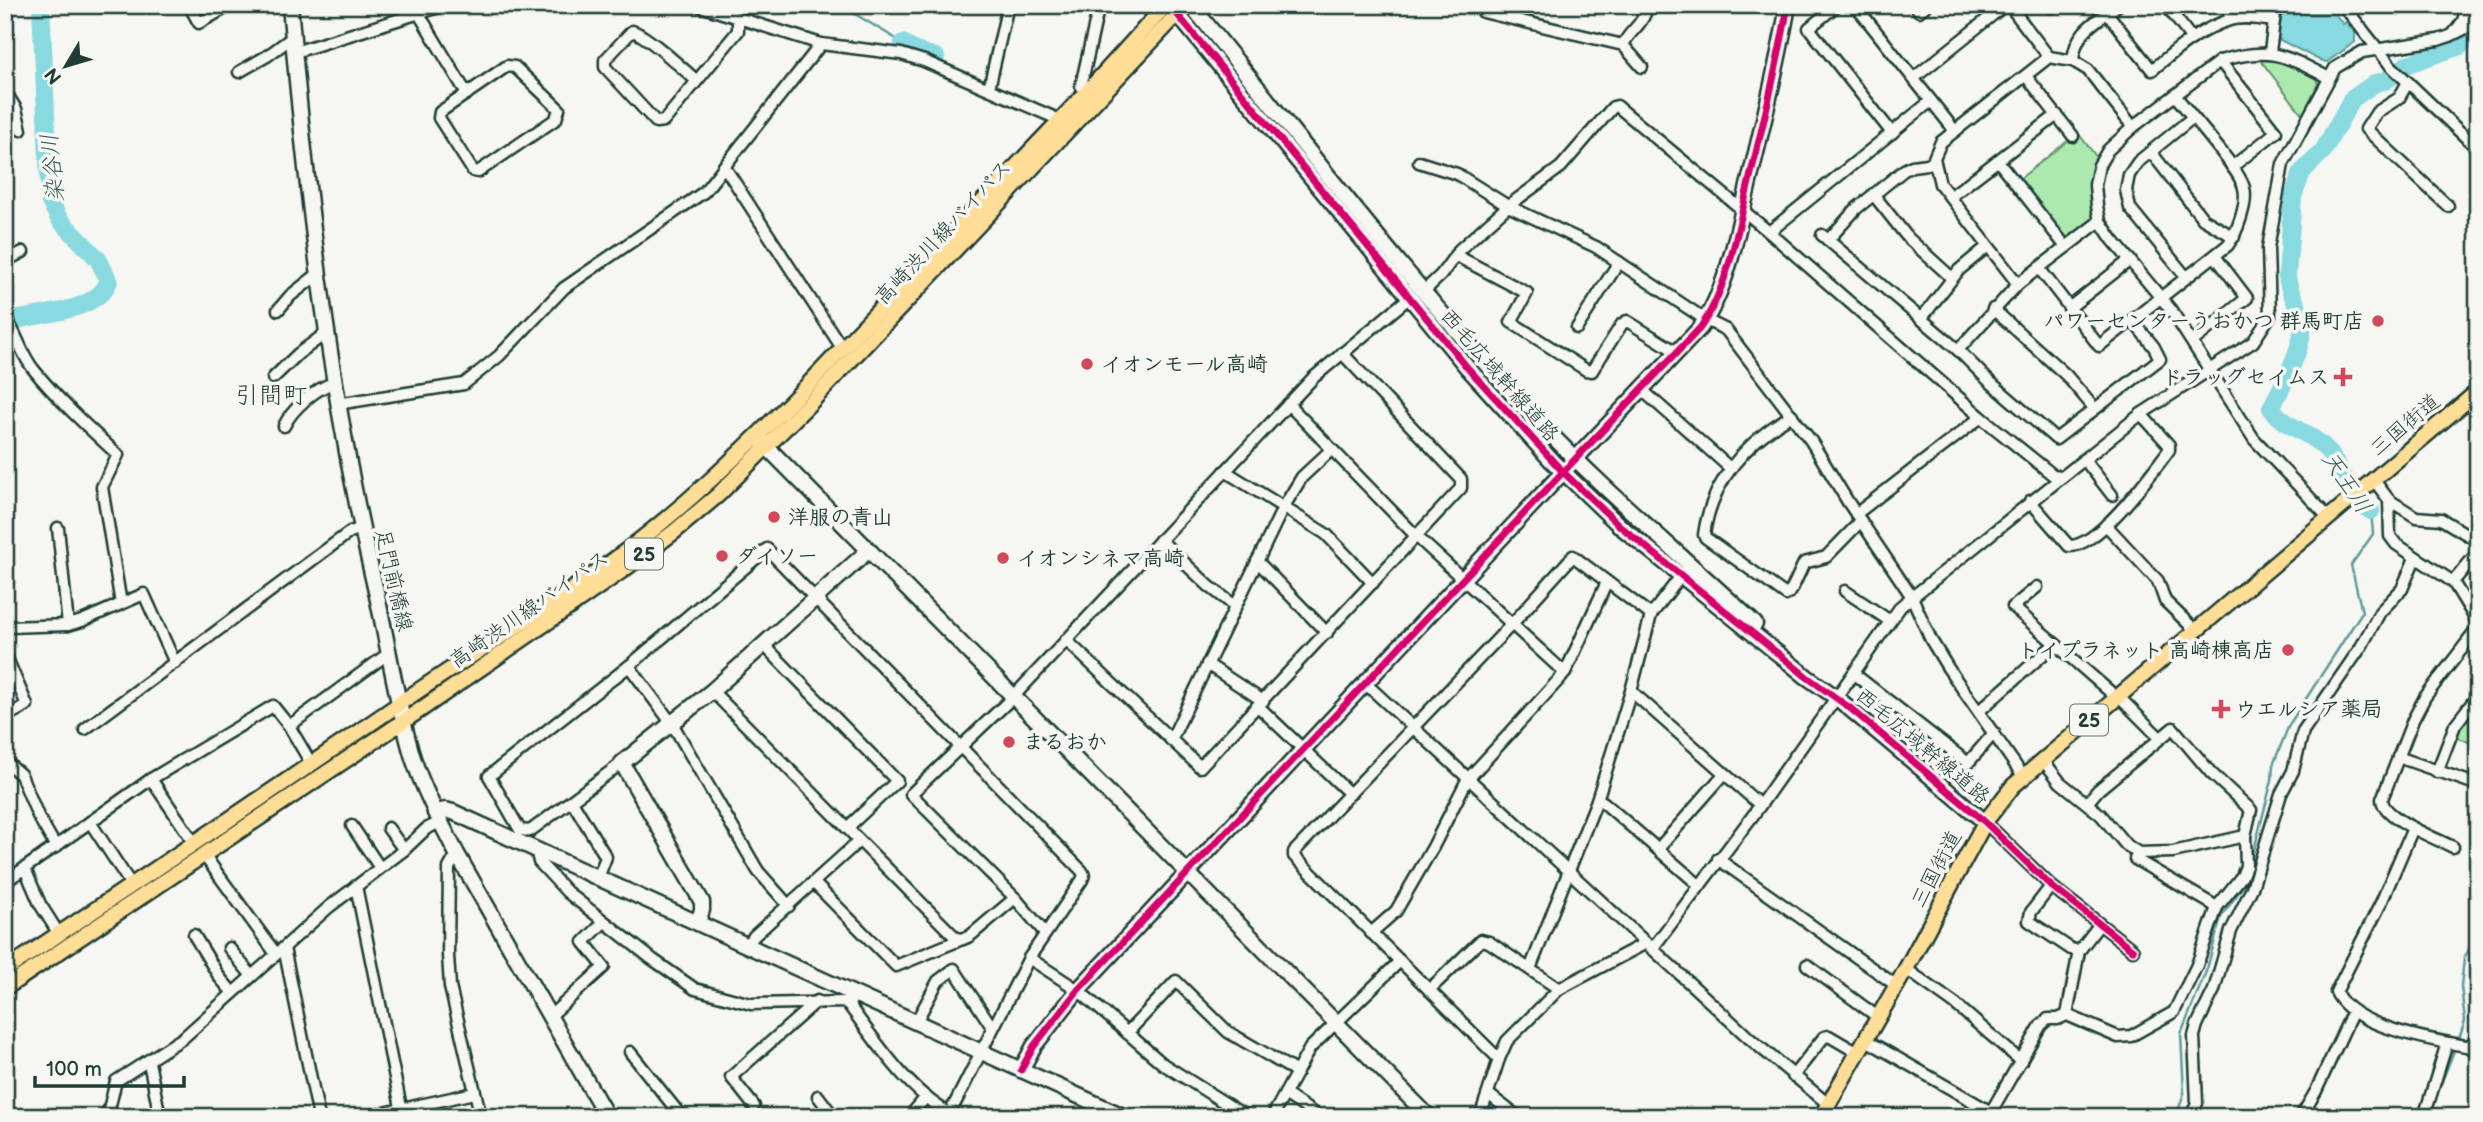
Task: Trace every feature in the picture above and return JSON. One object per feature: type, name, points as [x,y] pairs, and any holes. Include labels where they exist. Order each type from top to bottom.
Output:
[{"type":"main road","name":"高崎渋川線バイパス","points":[[5,970],[132,886],[199,850],[404,721],[674,532],[718,495],[842,348],[1060,120],[1178,7]]},
{"type":"main road","name":"高崎渋川線バイパス","points":[[5,988],[400,703],[618,557],[762,442],[1178,7]]},
{"type":"main road","name":"三国街道","points":[[1824,1110],[1897,986],[1985,822],[2023,776],[2478,391]]},
{"type":"street","points":[[189,5],[199,23],[231,5]]},
{"type":"street","name":"足門前橋線","points":[[290,5],[318,274],[337,404],[360,529],[413,758],[457,854],[607,1117]]},
{"type":"street","points":[[295,52],[445,5]]},
{"type":"street","points":[[697,5],[821,44],[901,54],[925,61],[1060,120]]},
{"type":"street","points":[[989,88],[1008,5]]},
{"type":"street","points":[[1087,92],[1081,86],[1099,5]]},
{"type":"street","points":[[1479,5],[1486,13],[1623,45],[1643,68]]},
{"type":"street","points":[[1623,45],[1626,38],[1638,28],[1648,5]]},
{"type":"street","points":[[1021,1070],[1034,1046],[1078,990],[1706,320],[1731,257],[1780,50],[1788,5]]},
{"type":"street","points":[[1837,5],[1809,28],[1892,133]]},
{"type":"street","points":[[1855,5],[1955,131]]},
{"type":"street","points":[[1915,5],[1919,11],[1927,5]]},
{"type":"street","points":[[1914,78],[2007,5],[2049,57],[2073,61],[2088,70],[2133,127]]},
{"type":"street","points":[[2073,61],[2074,46],[2084,30],[2118,5]]},
{"type":"street","points":[[2166,5],[2192,38]]},
{"type":"street","points":[[2228,5],[2230,19]]},
{"type":"street","points":[[2270,52],[2276,5]]},
{"type":"street","points":[[2343,5],[2391,66],[2478,149]]},
{"type":"street","points":[[2448,37],[2457,30],[2467,5]]},
{"type":"street","name":"西毛広域幹線道路","points":[[1178,7],[1416,295],[1466,366],[1563,472],[1620,526],[1686,569]]},
{"type":"street","points":[[2107,13],[2152,70],[2192,38],[2230,19],[2255,18],[2273,21]]},
{"type":"street","points":[[419,14],[467,94]]},
{"type":"street","points":[[697,81],[641,33],[632,31],[605,60],[605,67],[656,122],[664,121],[697,81],[738,31],[738,18]]},
{"type":"street","points":[[1480,1117],[1507,1041],[1559,989],[1649,946],[1760,805],[1901,606],[2141,414],[2253,342],[2270,316],[2268,248],[2283,164],[2335,68],[2351,57],[2378,49],[2448,37],[2478,22]]},
{"type":"street","points":[[239,72],[293,37]]},
{"type":"street","points":[[337,404],[464,384],[499,356],[564,288],[704,192],[821,44]]},
{"type":"street","points":[[2328,517],[2254,439],[2162,297],[2100,221],[2095,184],[2099,165],[2116,141],[2220,61],[2240,54],[2270,52],[2329,78]]},
{"type":"street","points":[[2018,284],[1940,184],[1934,159],[1941,142],[2049,57]]},
{"type":"street","points":[[2220,61],[2276,132],[2232,167]]},
{"type":"street","points":[[507,66],[514,67],[559,109],[556,119],[478,172],[473,171],[439,118],[440,112],[467,94],[507,66]]},
{"type":"street","points":[[2026,76],[2073,136]]},
{"type":"street","points":[[2405,79],[2399,98],[2377,112],[2366,129],[2448,206]]},
{"type":"street","points":[[5,91],[16,109],[21,130]]},
{"type":"street","points":[[2039,268],[2099,346],[2215,257],[2234,237],[2240,223],[2245,190],[2232,167],[2175,95]]},
{"type":"street","points":[[1769,232],[1931,101]]},
{"type":"street","points":[[1045,933],[1015,898],[911,793],[1013,697],[1287,404],[1342,353],[1441,275],[1455,255],[1508,206],[1561,167],[1613,107],[1617,106],[1769,232],[1981,417],[2053,475],[2061,477]]},
{"type":"street","points":[[1951,197],[2057,115]]},
{"type":"street","points":[[2186,277],[2130,208],[2126,190],[2129,175],[2138,162],[2192,118]]},
{"type":"street","points":[[2151,152],[2203,219],[2234,237]]},
{"type":"street","points":[[1998,161],[2066,247]]},
{"type":"street","points":[[1419,162],[1457,174],[1508,206],[1596,247],[1706,320],[1726,330],[1792,415],[1912,597],[1931,640],[2023,776]]},
{"type":"street","points":[[1935,163],[1903,170],[1825,237],[1958,350],[1989,382],[2056,439],[2160,359],[2133,321]]},
{"type":"street","points":[[724,166],[842,348]]},
{"type":"street","points":[[1873,194],[1908,238],[1952,278]]},
{"type":"street","points":[[1958,350],[2018,284],[2100,221]]},
{"type":"street","points":[[1921,319],[1952,278],[1988,246]]},
{"type":"street","points":[[5,261],[23,253]]},
{"type":"street","points":[[1455,255],[1527,293],[1511,322],[1586,370],[1592,370],[1622,324],[1627,321],[1677,352]]},
{"type":"street","points":[[2192,342],[2247,298],[2215,257]]},
{"type":"street","points":[[2069,308],[2130,260]]},
{"type":"street","points":[[1578,329],[1619,262]]},
{"type":"street","points":[[278,310],[290,296],[318,274]]},
{"type":"street","name":"西毛広域幹線道路","points":[[1416,295],[1686,569],[1821,686],[1985,822]]},
{"type":"street","points":[[1993,309],[2066,375],[2094,408]]},
{"type":"street","points":[[5,317],[32,368],[93,432],[118,454],[102,487],[121,604]]},
{"type":"street","points":[[273,379],[326,333]]},
{"type":"street","points":[[1066,640],[1200,767],[1461,488],[1461,479],[1342,353]]},
{"type":"street","points":[[284,426],[288,417],[322,387],[334,383]]},
{"type":"street","points":[[1641,389],[1730,468]]},
{"type":"street","points":[[1287,404],[1416,536],[1565,673]]},
{"type":"street","points":[[2030,501],[2068,547],[2076,547],[2118,516],[2169,450],[2169,445],[2141,414]]},
{"type":"street","points":[[1792,415],[1766,430],[1730,468],[1707,513],[1704,535],[1786,595],[1791,591],[1804,563],[1826,557],[1859,517],[1981,417]]},
{"type":"street","points":[[762,442],[1429,1117]]},
{"type":"street","points":[[1171,740],[1283,508],[1302,477],[1331,450]]},
{"type":"street","points":[[2084,458],[2112,495]]},
{"type":"street","points":[[1225,471],[1326,534],[1373,583]]},
{"type":"street","points":[[2373,479],[2389,500],[2416,517],[2441,519],[2478,541]]},
{"type":"street","points":[[2389,500],[2390,536],[2396,544],[2454,582],[2478,623]]},
{"type":"street","points":[[2106,525],[2158,581],[2165,601],[2196,630]]},
{"type":"street","points":[[58,528],[68,625]]},
{"type":"street","points":[[85,729],[350,532],[360,529]]},
{"type":"street","points":[[1160,540],[1209,586],[1235,606]]},
{"type":"street","points":[[852,999],[889,1058],[926,1097],[952,1116],[980,1051],[1029,958],[1084,875],[814,599],[767,549],[629,666],[489,776],[520,830],[530,831],[673,725],[764,645],[814,599],[869,550]]},
{"type":"street","points":[[2454,582],[2478,552]]},
{"type":"street","points":[[1499,1059],[1294,856],[1294,852],[1512,624],[1573,556],[1650,615]]},
{"type":"street","points":[[2191,1117],[2197,1103],[2194,1036],[2197,1025],[2214,990],[2231,931],[2252,888],[2281,793],[2293,771],[2303,731],[2361,647],[2380,612],[2402,589],[2416,558]]},
{"type":"street","points":[[1257,561],[1327,633]]},
{"type":"street","points":[[1530,968],[1597,800],[1631,691],[1650,615],[1686,569]]},
{"type":"street","points":[[1371,933],[1396,911],[1467,780],[1565,673],[1607,582]]},
{"type":"street","points":[[2037,587],[2012,607],[2117,697],[2160,738]]},
{"type":"street","points":[[1845,591],[1890,621]]},
{"type":"street","points":[[6,625],[68,625],[144,594],[175,663]]},
{"type":"street","points":[[2454,847],[2413,828],[2386,811],[2381,803],[2425,697],[2478,628]]},
{"type":"street","points":[[1979,711],[2055,644]]},
{"type":"street","points":[[764,645],[897,781],[847,828]]},
{"type":"street","points":[[289,726],[389,653]]},
{"type":"street","points":[[5,654],[27,705],[5,717]]},
{"type":"street","points":[[1208,664],[1260,704],[1350,794]]},
{"type":"street","points":[[629,666],[673,725],[758,871],[789,906]]},
{"type":"street","points":[[1854,674],[1968,763],[1994,733]]},
{"type":"street","points":[[1365,683],[1467,780],[1793,1076],[1824,1110]]},
{"type":"street","points":[[712,691],[951,935],[962,939]]},
{"type":"street","points":[[1631,691],[1760,805]]},
{"type":"street","points":[[2437,772],[2452,731],[2477,698]]},
{"type":"street","points":[[5,882],[151,779],[273,706],[289,726],[312,765]]},
{"type":"street","points":[[1793,1076],[1824,1037],[1829,1036],[1862,1047],[1989,1114],[2041,1025],[2048,1019],[2067,1015],[2118,1037],[2124,1037],[2131,1036],[2174,1012],[2197,965],[2217,907],[2242,876],[2246,866],[2245,836],[2251,810],[2211,773],[2173,728],[2098,790],[2088,802]]},
{"type":"street","points":[[2398,757],[2478,785]]},
{"type":"street","points":[[2043,760],[2060,782],[2088,802],[2119,838],[2139,853],[2173,852],[2245,836]]},
{"type":"street","points":[[5,761],[21,775],[38,816],[56,848]]},
{"type":"street","points":[[622,764],[702,902],[698,922]]},
{"type":"street","points":[[1658,849],[1724,773]]},
{"type":"street","points":[[151,779],[199,850],[280,951],[319,1117]]},
{"type":"street","points":[[1597,800],[1603,802],[1699,885]]},
{"type":"street","points":[[572,801],[606,857],[598,878]]},
{"type":"street","points":[[107,1117],[116,1081],[183,1038],[356,886],[404,850],[445,810],[698,922],[852,999],[916,1022],[1125,1117]]},
{"type":"street","points":[[90,822],[132,886]]},
{"type":"street","points":[[1985,822],[2051,886],[2133,950]]},
{"type":"street","points":[[352,826],[380,868]]},
{"type":"street","points":[[388,828],[404,850]]},
{"type":"street","points":[[2413,828],[2381,903],[2336,992],[2353,1011],[2388,1027],[2447,1043],[2469,1046],[2478,1054]]},
{"type":"street","points":[[747,946],[859,841]]},
{"type":"street","points":[[536,849],[544,869],[567,892],[695,989],[751,1004],[845,1002],[852,999]]},
{"type":"street","points":[[2139,853],[2135,859],[2217,907]]},
{"type":"street","points":[[457,854],[449,868],[448,970],[452,1000],[481,1117]]},
{"type":"street","points":[[1718,859],[1897,986]]},
{"type":"street","points":[[25,869],[40,904],[59,934]]},
{"type":"street","points":[[814,883],[896,966],[970,936],[1015,898]]},
{"type":"street","points":[[356,886],[402,1113]]},
{"type":"street","points":[[2051,886],[2031,912],[2029,921],[2071,949],[2079,951]]},
{"type":"street","points":[[550,1017],[604,967],[584,942],[604,922]]},
{"type":"street","points":[[2067,1015],[2079,951],[2099,925]]},
{"type":"street","points":[[194,935],[220,978],[233,993]]},
{"type":"street","points":[[1429,990],[1481,940],[1489,942],[1559,989]]},
{"type":"street","points":[[229,948],[252,976]]},
{"type":"street","points":[[1029,958],[1078,990],[1163,1064],[1247,1117]]},
{"type":"street","points":[[1272,1117],[1310,1048],[1400,961]]},
{"type":"street","points":[[1807,965],[1879,1018]]},
{"type":"street","points":[[916,1022],[938,981],[954,969],[992,1027]]},
{"type":"street","points":[[1906,969],[1955,1004],[2021,1061]]},
{"type":"street","points":[[1127,1033],[1176,981],[1228,1032],[1297,1072]]},
{"type":"street","points":[[754,1106],[731,1077],[817,1001]]},
{"type":"street","points":[[2301,1117],[2353,1011]]},
{"type":"street","points":[[2469,1046],[2478,1037]]},
{"type":"street","points":[[2424,1117],[2447,1043]]},
{"type":"street","points":[[630,1052],[682,1117]]},
{"type":"street","points":[[149,1062],[160,1117]]},
{"type":"street","points":[[366,1117],[402,1113],[474,1093]]},
{"type":"street","points":[[1285,1094],[1319,1117]]},
{"type":"street","points":[[1488,1094],[1518,1117]]},
{"type":"street","points":[[818,1096],[834,1117]]},
{"type":"street","points":[[909,1117],[926,1097]]},
{"type":"green space","points":[[2258,57],[2286,61],[2315,76],[2318,84],[2303,115]]},
{"type":"green space","points":[[2078,133],[2098,159],[2091,197],[2096,218],[2071,238],[2062,236],[2018,180]]},
{"type":"green space","points":[[2478,706],[2478,746],[2454,736],[2463,719]]},
{"type":"water","points":[[2283,5],[2328,5],[2343,24],[2346,22],[2355,33],[2355,42],[2327,62],[2278,39]]},
{"type":"waterway","name":"染谷川","points":[[5,323],[77,307],[91,301],[109,281],[98,259],[60,220],[50,202],[41,5]]},
{"type":"waterway","points":[[840,5],[903,43]]},
{"type":"waterway","name":"天王川","points":[[2371,511],[2357,499],[2322,444],[2285,421],[2271,408],[2292,366],[2302,331],[2301,316],[2287,276],[2293,197],[2302,172],[2323,151],[2352,99],[2375,83],[2385,81],[2408,64],[2460,46],[2471,36],[2478,6]]},
{"type":"waterway","points":[[903,43],[913,50],[936,57]]},
{"type":"waterway","name":"天王川","points":[[2250,865],[2272,780],[2273,765],[2289,725],[2362,612],[2351,565],[2373,534],[2371,511]]},
{"type":"waterway","name":"天王川","points":[[2176,1117],[2184,1093],[2181,1034],[2207,969],[2221,917],[2246,882],[2249,872]]},
{"type":"waterway","points":[[2458,1042],[2465,1021],[2461,986],[2464,959],[2478,931]]},
{"type":"waterway","points":[[2433,1104],[2455,1048]]},
{"type":"cycle path","points":[[1021,1070],[1034,1046],[1078,990],[1700,328],[1718,295],[1731,258],[1788,5]]},
{"type":"cycle path","points":[[1177,14],[1466,366],[1563,472],[1620,526],[1807,677],[1850,708],[1985,822],[2051,886],[2133,950]]},
{"type":"place","name":"パワーセンターうおかつ 群馬町店","points":[[2378,321]]},
{"type":"place","name":"イオンモール高崎","points":[[1087,364]]},
{"type":"place","name":"ドラッグセイムス","points":[[2343,377]]},
{"type":"place","name":"洋服の青山","points":[[774,517]]},
{"type":"place","name":"ダイソー","points":[[722,556]]},
{"type":"place","name":"イオンシネマ高崎","points":[[1003,558]]},
{"type":"place","name":"トイプラネット 高崎棟高店","points":[[2288,650]]},
{"type":"place","name":"ウエルシア薬局","points":[[2221,709]]},
{"type":"place","name":"まるおか","points":[[1009,742]]},
{"type":"district","name":"引間町","points":[[271,395]]}]
